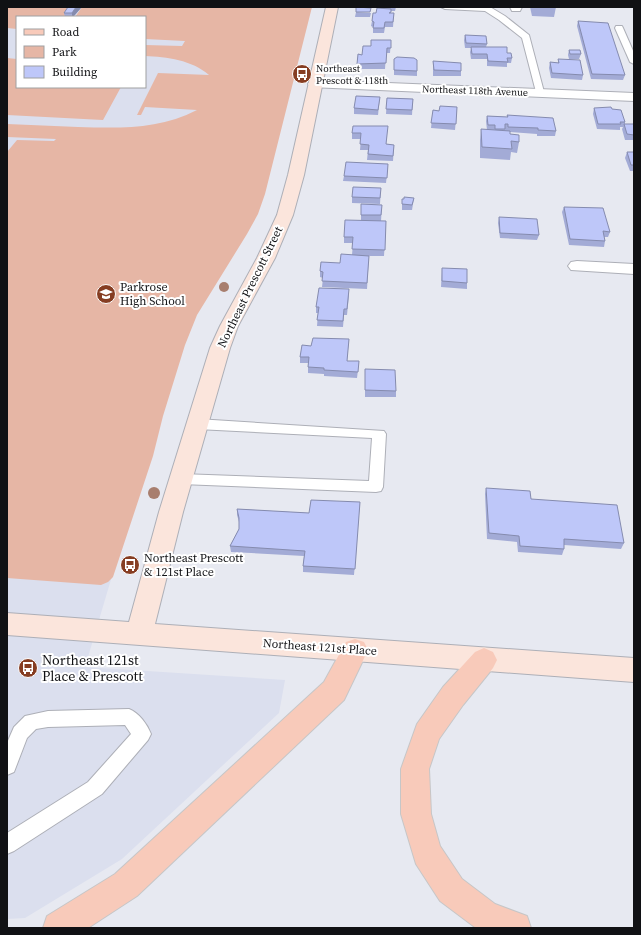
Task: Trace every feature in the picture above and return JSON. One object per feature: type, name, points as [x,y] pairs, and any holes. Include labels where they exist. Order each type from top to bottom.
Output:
[{"type":"main road","points":[[58,928],[126,884],[334,691],[355,650]]},
{"type":"main road","points":[[484,660],[453,696],[427,733],[415,769],[416,814],[427,853],[451,890],[484,915],[515,928]]},
{"type":"street","name":"Northeast Prescott Street","points":[[139,634],[181,479],[220,348],[229,326],[266,258],[285,215],[296,175],[332,7]]},
{"type":"street","name":"Northeast 118th Avenue","points":[[315,84],[634,97]]},
{"type":"street","points":[[577,266],[634,269]]},
{"type":"street","name":"Northeast 121st Place","points":[[7,624],[634,670]]},
{"type":"lane","points":[[445,7],[496,10],[526,37],[540,92]]},
{"type":"lane","points":[[619,28],[634,62]]},
{"type":"lane","points":[[181,479],[376,487],[379,434],[197,424]]},
{"type":"lane","points":[[7,766],[20,733],[31,722],[48,719],[129,717],[142,734],[95,788],[7,844]]},
{"type":"shaded area","name":"Parkrose High School","points":[[7,7],[312,7],[183,337],[85,667],[285,680],[279,713],[122,859],[25,918],[7,919]]},
{"type":"green space","points":[[7,7],[71,7],[65,16],[16,16],[16,29],[7,28]]},
{"type":"green space","name":"Parkrose High School","points":[[82,7],[312,7],[265,194],[258,214],[197,315],[185,345],[163,416],[153,456],[113,577],[108,582],[101,585],[7,578],[7,152],[17,140],[54,141],[56,139],[7,137],[7,124],[109,128],[139,126],[168,121],[183,117],[197,110],[145,107],[141,115],[137,115],[158,73],[209,75],[195,66],[179,60],[146,56],[146,45],[182,46],[185,41],[146,39],[146,16],[76,16]]},
{"type":"green space","points":[[7,58],[16,59],[16,88],[120,88],[103,120],[7,115]]},
{"type":"building","points":[[68,7],[76,7],[72,13],[64,13]]},
{"type":"building","points":[[356,7],[371,8],[370,12],[356,12]]},
{"type":"building","points":[[377,8],[391,9],[391,12],[389,13],[394,13],[393,22],[385,22],[384,28],[373,28],[373,13],[376,13]]},
{"type":"building","points":[[578,21],[608,23],[625,75],[592,74]]},
{"type":"building","points":[[465,35],[486,36],[487,44],[466,43]]},
{"type":"building","points":[[371,40],[391,40],[391,48],[387,48],[386,63],[357,64],[358,54],[362,55],[363,46],[371,46]]},
{"type":"building","points":[[471,47],[507,47],[507,53],[511,53],[512,58],[507,58],[508,62],[488,61],[487,54],[472,54]]},
{"type":"building","points":[[569,50],[580,50],[581,54],[570,54]]},
{"type":"building","points":[[397,57],[414,58],[417,60],[417,71],[394,70],[394,59]]},
{"type":"building","points":[[558,59],[580,60],[583,75],[552,73],[550,62],[559,63]]},
{"type":"building","points":[[433,61],[461,63],[461,71],[434,70]]},
{"type":"building","points":[[356,96],[380,97],[378,110],[354,108]]},
{"type":"building","points":[[387,98],[413,99],[412,110],[386,109]]},
{"type":"building","points":[[440,106],[457,107],[456,124],[431,123],[433,110],[439,111]]},
{"type":"building","points":[[611,107],[612,109],[621,110],[625,122],[620,122],[621,124],[598,124],[594,108]]},
{"type":"building","points":[[507,115],[553,118],[556,131],[538,130],[538,128],[508,127],[508,124],[505,124],[505,129],[495,129],[495,125],[488,125],[487,116],[508,117]]},
{"type":"building","points":[[624,124],[634,124],[634,135],[627,134]]},
{"type":"building","points":[[353,126],[388,126],[386,144],[394,145],[393,156],[368,154],[369,145],[360,144],[361,133],[352,133]]},
{"type":"building","points":[[481,129],[510,131],[510,134],[519,135],[519,142],[511,141],[512,149],[482,147]]},
{"type":"building","points":[[627,152],[634,152],[634,165],[631,165]]},
{"type":"building","points":[[346,162],[388,164],[387,178],[344,176]]},
{"type":"building","points":[[353,187],[381,188],[380,198],[352,197]]},
{"type":"building","points":[[404,197],[414,198],[412,205],[402,204],[402,199],[404,199]]},
{"type":"building","points":[[361,204],[382,205],[381,215],[361,215]]},
{"type":"building","points":[[564,207],[603,208],[610,232],[603,231],[605,241],[570,239]]},
{"type":"building","points":[[499,217],[537,219],[539,235],[500,233]]},
{"type":"building","points":[[345,220],[386,221],[385,250],[352,249],[353,237],[344,237]]},
{"type":"building","points":[[341,254],[369,256],[367,283],[322,281],[323,272],[320,271],[321,262],[340,263]]},
{"type":"building","points":[[442,268],[467,269],[467,283],[442,281]]},
{"type":"building","points":[[319,288],[349,289],[347,309],[344,309],[343,321],[317,320],[319,307],[316,307]]},
{"type":"building","points":[[313,338],[349,339],[347,361],[359,361],[358,372],[324,370],[324,368],[308,367],[309,357],[300,357],[302,345],[311,346]]},
{"type":"building","points":[[365,369],[395,370],[396,391],[365,390]]},
{"type":"building","points":[[486,488],[530,491],[531,499],[617,505],[624,543],[564,539],[564,549],[520,546],[519,536],[489,533]]},
{"type":"building","points":[[311,500],[360,502],[355,569],[303,566],[305,551],[230,546],[239,529],[237,509],[309,513]]},
{"type":"place","name":"Northeast Prescott & 118th","points":[[302,74]]},
{"type":"place","name":"Parkrose High School","points":[[106,294]]},
{"type":"place","name":"Northeast Prescott & 121st Place","points":[[130,565]]},
{"type":"place","name":"Northeast 121st Place & Prescott","points":[[28,668]]}]
